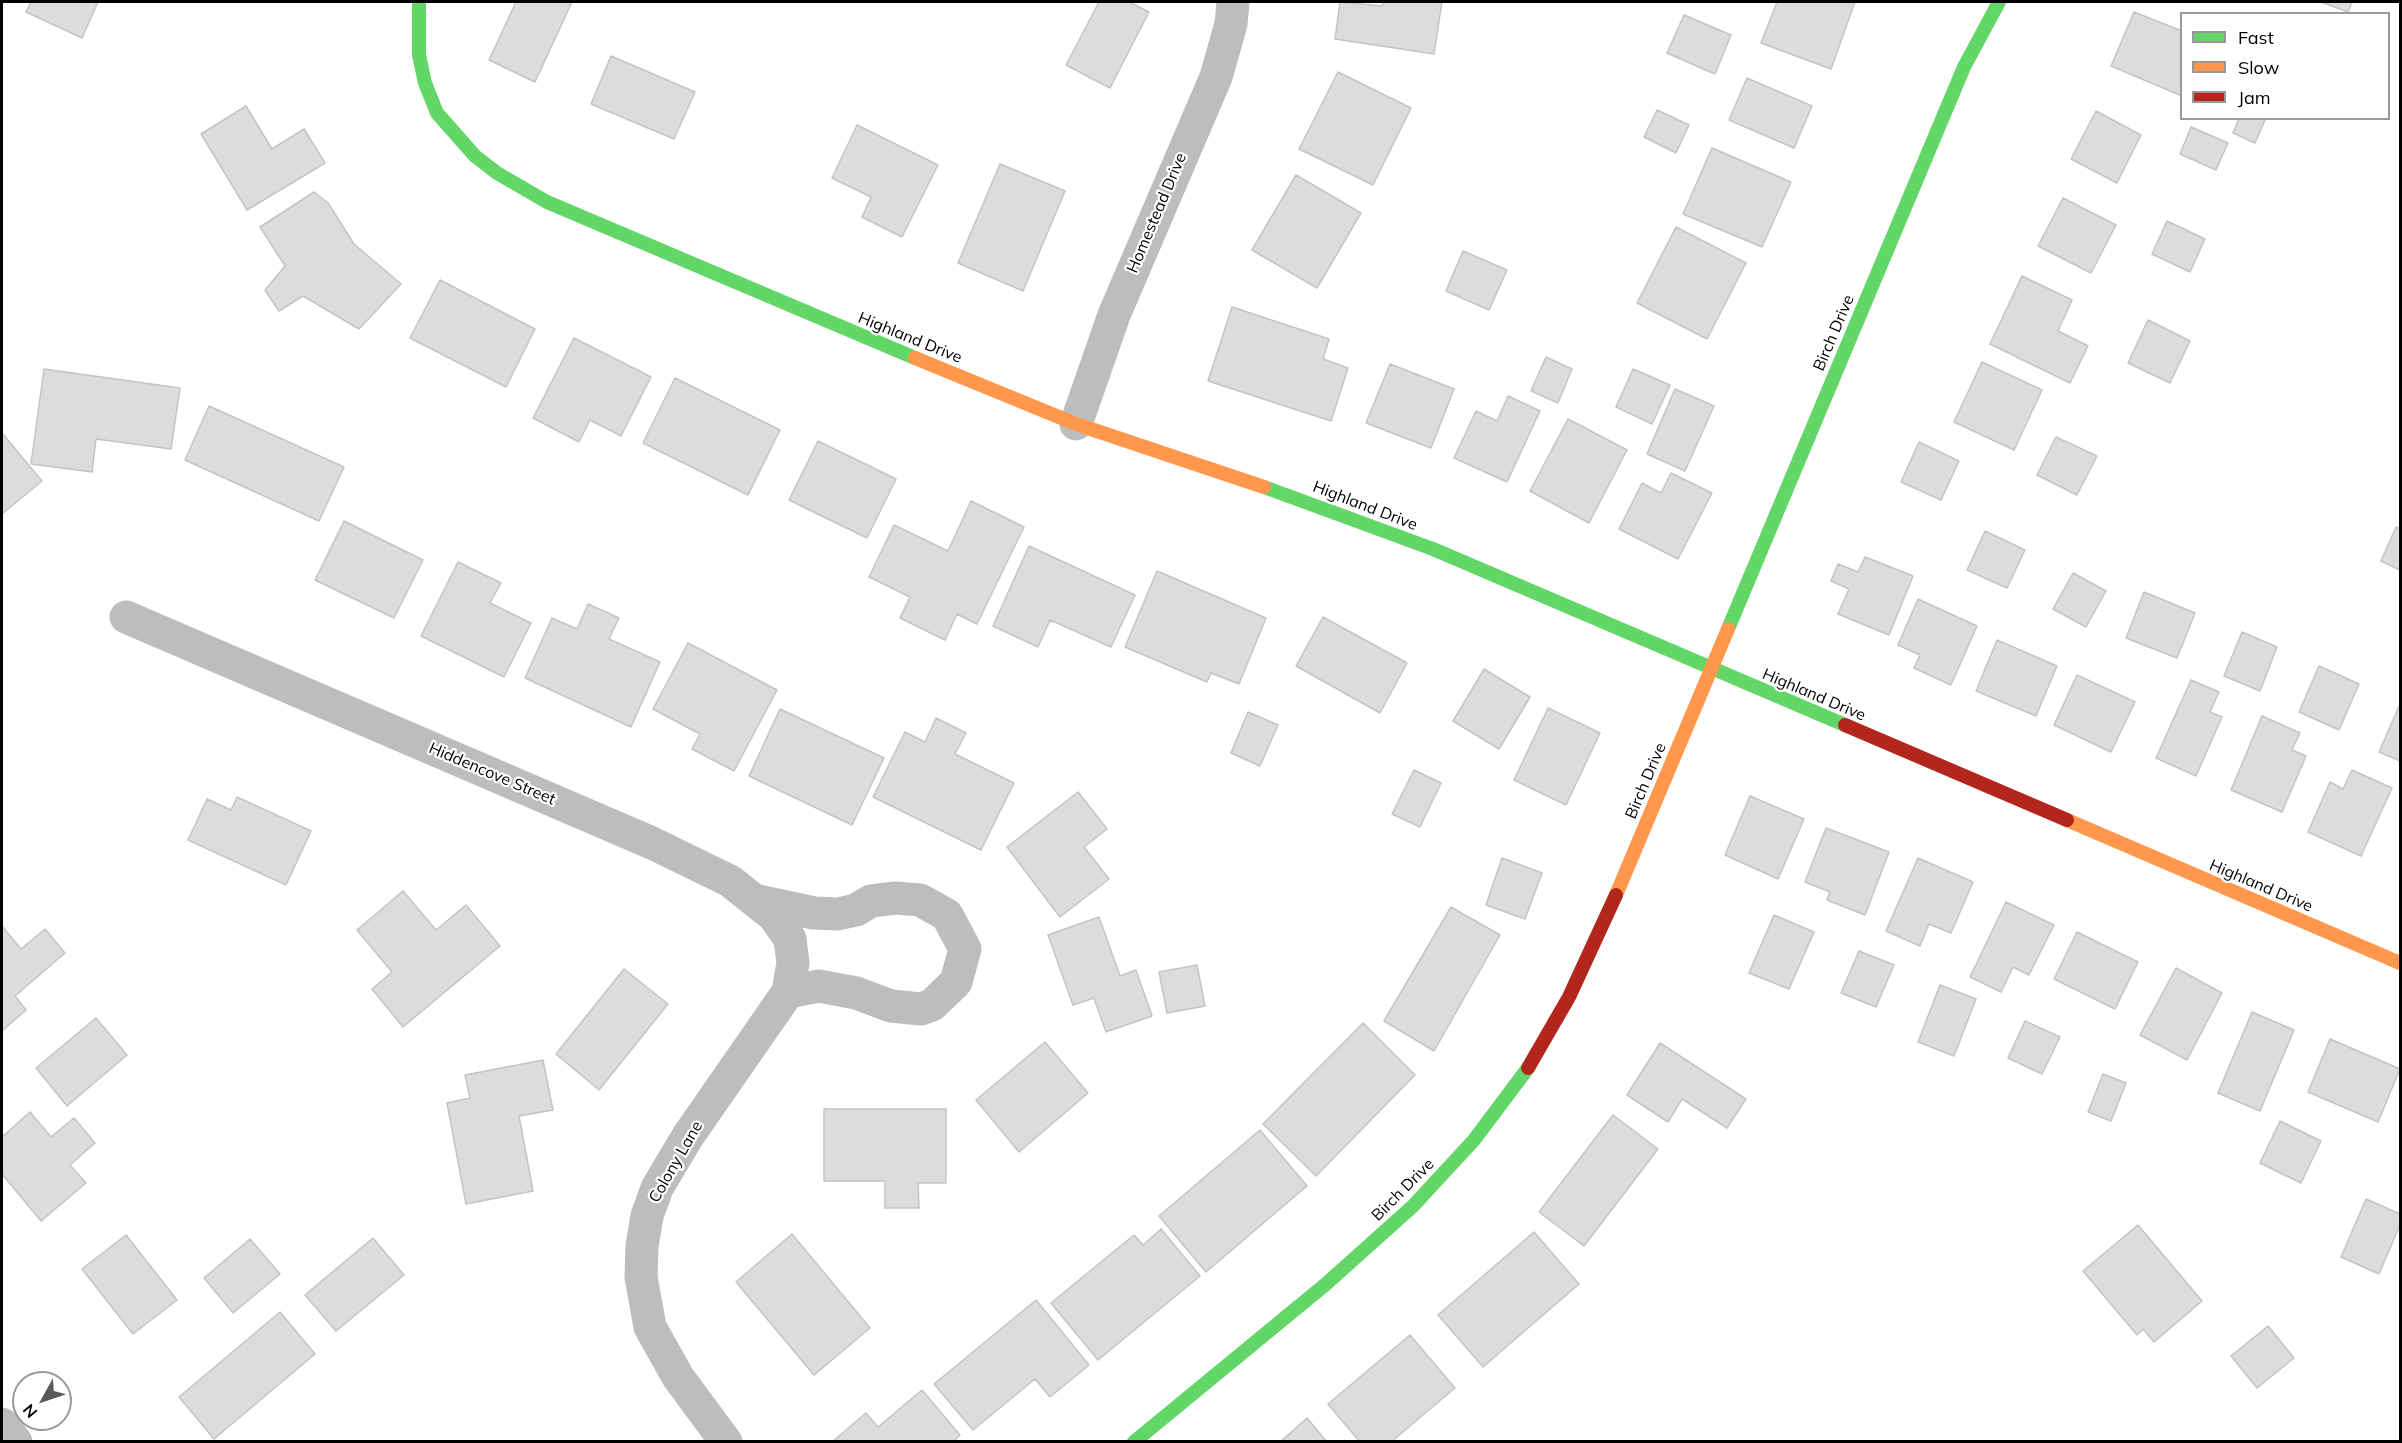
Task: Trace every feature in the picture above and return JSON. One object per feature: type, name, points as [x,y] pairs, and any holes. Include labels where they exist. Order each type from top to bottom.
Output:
[{"type":"street","name":"Highland Drive","points":[[418,2],[419,55],[425,83],[436,113],[461,143],[497,173],[568,211],[796,309],[1076,424],[1298,498],[1433,549],[2400,963]]},
{"type":"street","name":"Homestead Drive","points":[[1076,424],[1114,315],[1216,77],[1231,24],[1233,2]]},
{"type":"street","name":"Birch Drive","points":[[1134,1442],[1326,1284],[1413,1206],[1474,1140],[1519,1080],[1569,997],[1617,892],[1964,67],[1999,2]]},
{"type":"street","name":"Hiddencove Street","points":[[126,617],[652,843],[730,881],[774,916],[790,939],[793,963],[788,992]]},
{"type":"street","points":[[758,901],[814,913],[838,914],[856,909],[871,901],[896,898],[920,900],[947,915],[965,949],[956,982],[932,1005],[921,1009],[891,1006],[856,993],[819,986],[788,992]]},
{"type":"street","name":"Colony Lane","points":[[726,1442],[678,1377],[650,1327],[641,1277],[642,1246],[647,1216],[657,1188],[688,1136],[788,992]]},
{"type":"street","points":[[2,1424],[16,1442]]},
{"type":"building","points":[[31,2],[98,2],[82,38],[26,12]]},
{"type":"building","points":[[516,2],[572,2],[535,82],[489,60]]},
{"type":"building","points":[[1099,2],[1129,2],[1149,12],[1110,88],[1066,65]]},
{"type":"building","points":[[1340,2],[1382,6],[1383,2],[1442,2],[1434,54],[1335,39]]},
{"type":"building","points":[[1777,2],[1855,2],[1831,69],[1761,43]]},
{"type":"building","points":[[2321,2],[2352,2],[2348,12]]},
{"type":"building","points":[[2134,12],[2180,30],[2180,95],[2111,66]]},
{"type":"building","points":[[1684,15],[1731,35],[1715,74],[1667,53]]},
{"type":"building","points":[[611,56],[695,92],[674,139],[591,104]]},
{"type":"building","points":[[1338,72],[1411,108],[1373,185],[1299,149]]},
{"type":"building","points":[[1747,78],[1812,106],[1794,148],[1729,120]]},
{"type":"building","points":[[246,106],[272,149],[304,129],[325,163],[247,210],[201,134]]},
{"type":"building","points":[[1657,110],[1689,125],[1676,153],[1644,137]]},
{"type":"building","points":[[2096,111],[2141,135],[2117,183],[2071,159]]},
{"type":"building","points":[[2238,120],[2265,120],[2255,143],[2233,133]]},
{"type":"building","points":[[857,125],[938,165],[902,237],[862,217],[871,197],[832,178]]},
{"type":"building","points":[[2191,127],[2228,143],[2216,170],[2180,154]]},
{"type":"building","points":[[1712,148],[1791,182],[1762,247],[1683,214]]},
{"type":"building","points":[[1000,164],[1065,191],[1023,291],[958,263]]},
{"type":"building","points":[[1296,175],[1361,213],[1317,288],[1252,250]]},
{"type":"building","points":[[314,192],[328,203],[354,244],[401,284],[359,329],[303,296],[279,311],[265,290],[285,266],[260,227]]},
{"type":"building","points":[[2063,198],[2116,225],[2091,273],[2038,246]]},
{"type":"building","points":[[2167,221],[2205,239],[2190,272],[2152,254]]},
{"type":"building","points":[[1676,227],[1746,263],[1707,339],[1637,303]]},
{"type":"building","points":[[1463,251],[1507,270],[1489,310],[1446,291]]},
{"type":"building","points":[[2022,276],[2072,300],[2058,331],[2088,346],[2070,383],[1990,344]]},
{"type":"building","points":[[440,280],[535,329],[506,387],[410,338]]},
{"type":"building","points":[[1232,307],[1329,339],[1323,359],[1348,368],[1331,421],[1208,381]]},
{"type":"building","points":[[2148,320],[2190,341],[2170,383],[2128,363]]},
{"type":"building","points":[[574,338],[651,377],[621,436],[590,420],[579,442],[533,418]]},
{"type":"building","points":[[1546,357],[1572,369],[1558,403],[1531,391]]},
{"type":"building","points":[[1982,362],[2042,390],[2014,450],[1954,422]]},
{"type":"building","points":[[1390,364],[1454,389],[1431,448],[1366,423]]},
{"type":"building","points":[[44,369],[180,388],[171,449],[96,439],[92,472],[31,464]]},
{"type":"building","points":[[1633,369],[1670,385],[1652,424],[1616,407]]},
{"type":"building","points":[[675,378],[780,430],[748,495],[643,443]]},
{"type":"building","points":[[1675,389],[1714,406],[1685,471],[1647,454]]},
{"type":"building","points":[[1508,396],[1540,411],[1507,482],[1454,458],[1476,411],[1497,421]]},
{"type":"building","points":[[209,406],[344,467],[319,521],[185,460]]},
{"type":"building","points":[[1568,419],[1627,450],[1589,523],[1530,491]]},
{"type":"building","points":[[2,433],[42,481],[2,514]]},
{"type":"building","points":[[2056,437],[2097,456],[2077,495],[2037,475]]},
{"type":"building","points":[[818,441],[896,479],[867,538],[789,500]]},
{"type":"building","points":[[1919,442],[1959,461],[1941,500],[1901,482]]},
{"type":"building","points":[[1671,473],[1712,493],[1678,559],[1619,529],[1642,483],[1661,493]]},
{"type":"building","points":[[971,501],[1024,527],[977,624],[957,614],[945,640],[900,618],[910,597],[869,577],[894,525],[948,551]]},
{"type":"building","points":[[344,521],[423,560],[394,618],[315,580]]},
{"type":"building","points":[[2396,527],[2400,529],[2400,570],[2381,561]]},
{"type":"building","points":[[1985,531],[2025,550],[2007,588],[1967,570]]},
{"type":"building","points":[[1029,546],[1135,595],[1111,647],[1050,620],[1038,647],[993,626]]},
{"type":"building","points":[[1865,557],[1913,576],[1889,635],[1838,614],[1849,589],[1831,581],[1838,564],[1858,572]]},
{"type":"building","points":[[458,562],[501,583],[490,603],[531,623],[504,677],[421,636]]},
{"type":"building","points":[[1157,571],[1266,618],[1239,684],[1211,673],[1207,682],[1125,647]]},
{"type":"building","points":[[2073,573],[2106,591],[2086,627],[2053,609]]},
{"type":"building","points":[[2144,592],[2195,613],[2177,658],[2126,638]]},
{"type":"building","points":[[1918,599],[1977,626],[1951,685],[1914,668],[1920,655],[1898,645]]},
{"type":"building","points":[[588,604],[619,618],[609,639],[660,662],[631,727],[525,678],[552,618],[577,629]]},
{"type":"building","points":[[1323,617],[1407,663],[1380,713],[1296,666]]},
{"type":"building","points":[[2242,632],[2277,647],[2260,691],[2224,676]]},
{"type":"building","points":[[1997,640],[2057,666],[2036,716],[1976,691]]},
{"type":"building","points":[[688,643],[777,690],[734,771],[692,749],[700,734],[653,709]]},
{"type":"building","points":[[2319,666],[2359,684],[2339,730],[2299,712]]},
{"type":"building","points":[[1484,669],[1530,697],[1499,749],[1453,721]]},
{"type":"building","points":[[2077,675],[2135,702],[2111,752],[2054,725]]},
{"type":"building","points":[[2191,680],[2219,692],[2210,712],[2222,717],[2196,776],[2156,758]]},
{"type":"building","points":[[2400,704],[2400,761],[2379,752]]},
{"type":"building","points":[[1548,708],[1600,733],[1566,805],[1514,780]]},
{"type":"building","points":[[780,709],[884,758],[852,825],[749,776]]},
{"type":"building","points":[[1248,712],[1278,725],[1260,766],[1231,753]]},
{"type":"building","points":[[2262,716],[2300,733],[2292,750],[2306,756],[2282,812],[2231,790]]},
{"type":"building","points":[[936,718],[966,733],[955,754],[1014,783],[981,850],[873,797],[905,732],[925,742]]},
{"type":"building","points":[[1414,770],[1441,783],[1420,827],[1392,814]]},
{"type":"building","points":[[2352,770],[2392,788],[2361,856],[2308,832],[2330,782],[2343,789]]},
{"type":"building","points":[[1078,792],[1107,829],[1084,847],[1109,879],[1060,917],[1007,847]]},
{"type":"building","points":[[1750,796],[1804,819],[1778,879],[1725,855]]},
{"type":"building","points":[[237,797],[311,831],[286,885],[188,840],[207,799],[231,810]]},
{"type":"building","points":[[1826,828],[1889,852],[1865,915],[1827,900],[1830,892],[1805,882]]},
{"type":"building","points":[[1502,858],[1542,873],[1525,919],[1486,905]]},
{"type":"building","points":[[1918,858],[1973,882],[1951,933],[1929,924],[1920,946],[1886,931]]},
{"type":"building","points":[[403,891],[436,930],[466,905],[500,946],[403,1027],[372,989],[392,972],[357,930]]},
{"type":"building","points":[[2006,902],[2054,925],[2029,975],[2013,967],[2001,992],[1970,977]]},
{"type":"building","points":[[1451,907],[1500,935],[1434,1051],[1384,1021]]},
{"type":"building","points":[[1774,915],[1814,932],[1789,989],[1749,973]]},
{"type":"building","points":[[1099,917],[1120,976],[1136,970],[1152,1016],[1106,1032],[1094,998],[1073,1005],[1048,935]]},
{"type":"building","points":[[2,926],[21,949],[45,929],[65,953],[15,996],[26,1010],[2,1031]]},
{"type":"building","points":[[2077,932],[2138,962],[2115,1009],[2054,979]]},
{"type":"building","points":[[1859,951],[1894,965],[1876,1007],[1841,993]]},
{"type":"building","points":[[1197,965],[1205,1006],[1167,1013],[1159,972]]},
{"type":"building","points":[[2176,968],[2222,993],[2187,1060],[2140,1035]]},
{"type":"building","points":[[624,969],[668,1004],[599,1090],[556,1054]]},
{"type":"building","points":[[1940,985],[1976,999],[1954,1056],[1918,1042]]},
{"type":"building","points":[[2252,1012],[2294,1030],[2260,1111],[2218,1093]]},
{"type":"building","points":[[96,1018],[127,1055],[67,1106],[36,1068]]},
{"type":"building","points":[[2025,1021],[2060,1037],[2042,1074],[2008,1058]]},
{"type":"building","points":[[1363,1023],[1415,1075],[1316,1176],[1263,1124]]},
{"type":"building","points":[[2330,1039],[2400,1069],[2378,1122],[2308,1092]]},
{"type":"building","points":[[1045,1042],[1088,1093],[1019,1152],[976,1100]]},
{"type":"building","points":[[1660,1043],[1746,1099],[1727,1128],[1682,1099],[1668,1122],[1627,1095]]},
{"type":"building","points":[[543,1060],[553,1110],[519,1116],[533,1191],[466,1204],[447,1103],[470,1098],[465,1075]]},
{"type":"building","points":[[2103,1074],[2126,1083],[2111,1121],[2088,1112]]},
{"type":"building","points":[[824,1109],[946,1109],[946,1183],[918,1183],[919,1208],[885,1208],[885,1181],[824,1181]]},
{"type":"building","points":[[30,1112],[51,1137],[74,1118],[95,1143],[70,1165],[86,1183],[41,1221],[2,1174],[2,1137]]},
{"type":"building","points":[[1613,1115],[1658,1149],[1584,1246],[1539,1212]]},
{"type":"building","points":[[2280,1121],[2321,1141],[2301,1183],[2260,1163]]},
{"type":"building","points":[[1260,1130],[1307,1186],[1206,1272],[1159,1216]]},
{"type":"building","points":[[2366,1199],[2400,1214],[2400,1225],[2379,1274],[2341,1257]]},
{"type":"building","points":[[2138,1225],[2202,1301],[2154,1342],[2143,1329],[2137,1335],[2083,1271]]},
{"type":"building","points":[[1161,1229],[1200,1276],[1098,1360],[1051,1303],[1134,1235],[1143,1245]]},
{"type":"building","points":[[1534,1232],[1579,1284],[1483,1367],[1438,1315]]},
{"type":"building","points":[[792,1234],[870,1328],[814,1375],[736,1282]]},
{"type":"building","points":[[126,1235],[177,1300],[133,1334],[82,1269]]},
{"type":"building","points":[[373,1238],[404,1275],[336,1331],[305,1295]]},
{"type":"building","points":[[250,1239],[280,1274],[233,1313],[204,1278]]},
{"type":"building","points":[[1036,1300],[1089,1365],[1050,1397],[1035,1379],[973,1430],[934,1384]]},
{"type":"building","points":[[280,1312],[315,1354],[214,1439],[179,1397]]},
{"type":"building","points":[[2268,1326],[2294,1358],[2257,1388],[2231,1356]]},
{"type":"building","points":[[1410,1335],[1455,1388],[1391,1442],[1360,1442],[1328,1404]]},
{"type":"building","points":[[922,1390],[960,1435],[953,1442],[832,1442],[866,1413],[878,1427]]},
{"type":"building","points":[[1307,1418],[1327,1442],[1280,1442]]},
{"type":"traffic: fast","points":[[419,2],[419,55],[425,83],[437,113],[475,156],[497,173],[547,202],[915,358]]},
{"type":"traffic: fast","points":[[1728,629],[1964,67],[1999,2]]},
{"type":"traffic: fast","points":[[1264,487],[1433,549],[1845,725]]},
{"type":"traffic: fast","points":[[1134,1442],[1326,1284],[1413,1206],[1474,1140],[1528,1068]]},
{"type":"traffic: slow","points":[[915,358],[1076,424],[1264,487]]},
{"type":"traffic: slow","points":[[1616,895],[1728,629]]},
{"type":"traffic: slow","points":[[2067,820],[2400,963]]},
{"type":"traffic: jam","points":[[1845,725],[2067,820]]},
{"type":"traffic: jam","points":[[1528,1068],[1569,997],[1616,895]]}]
